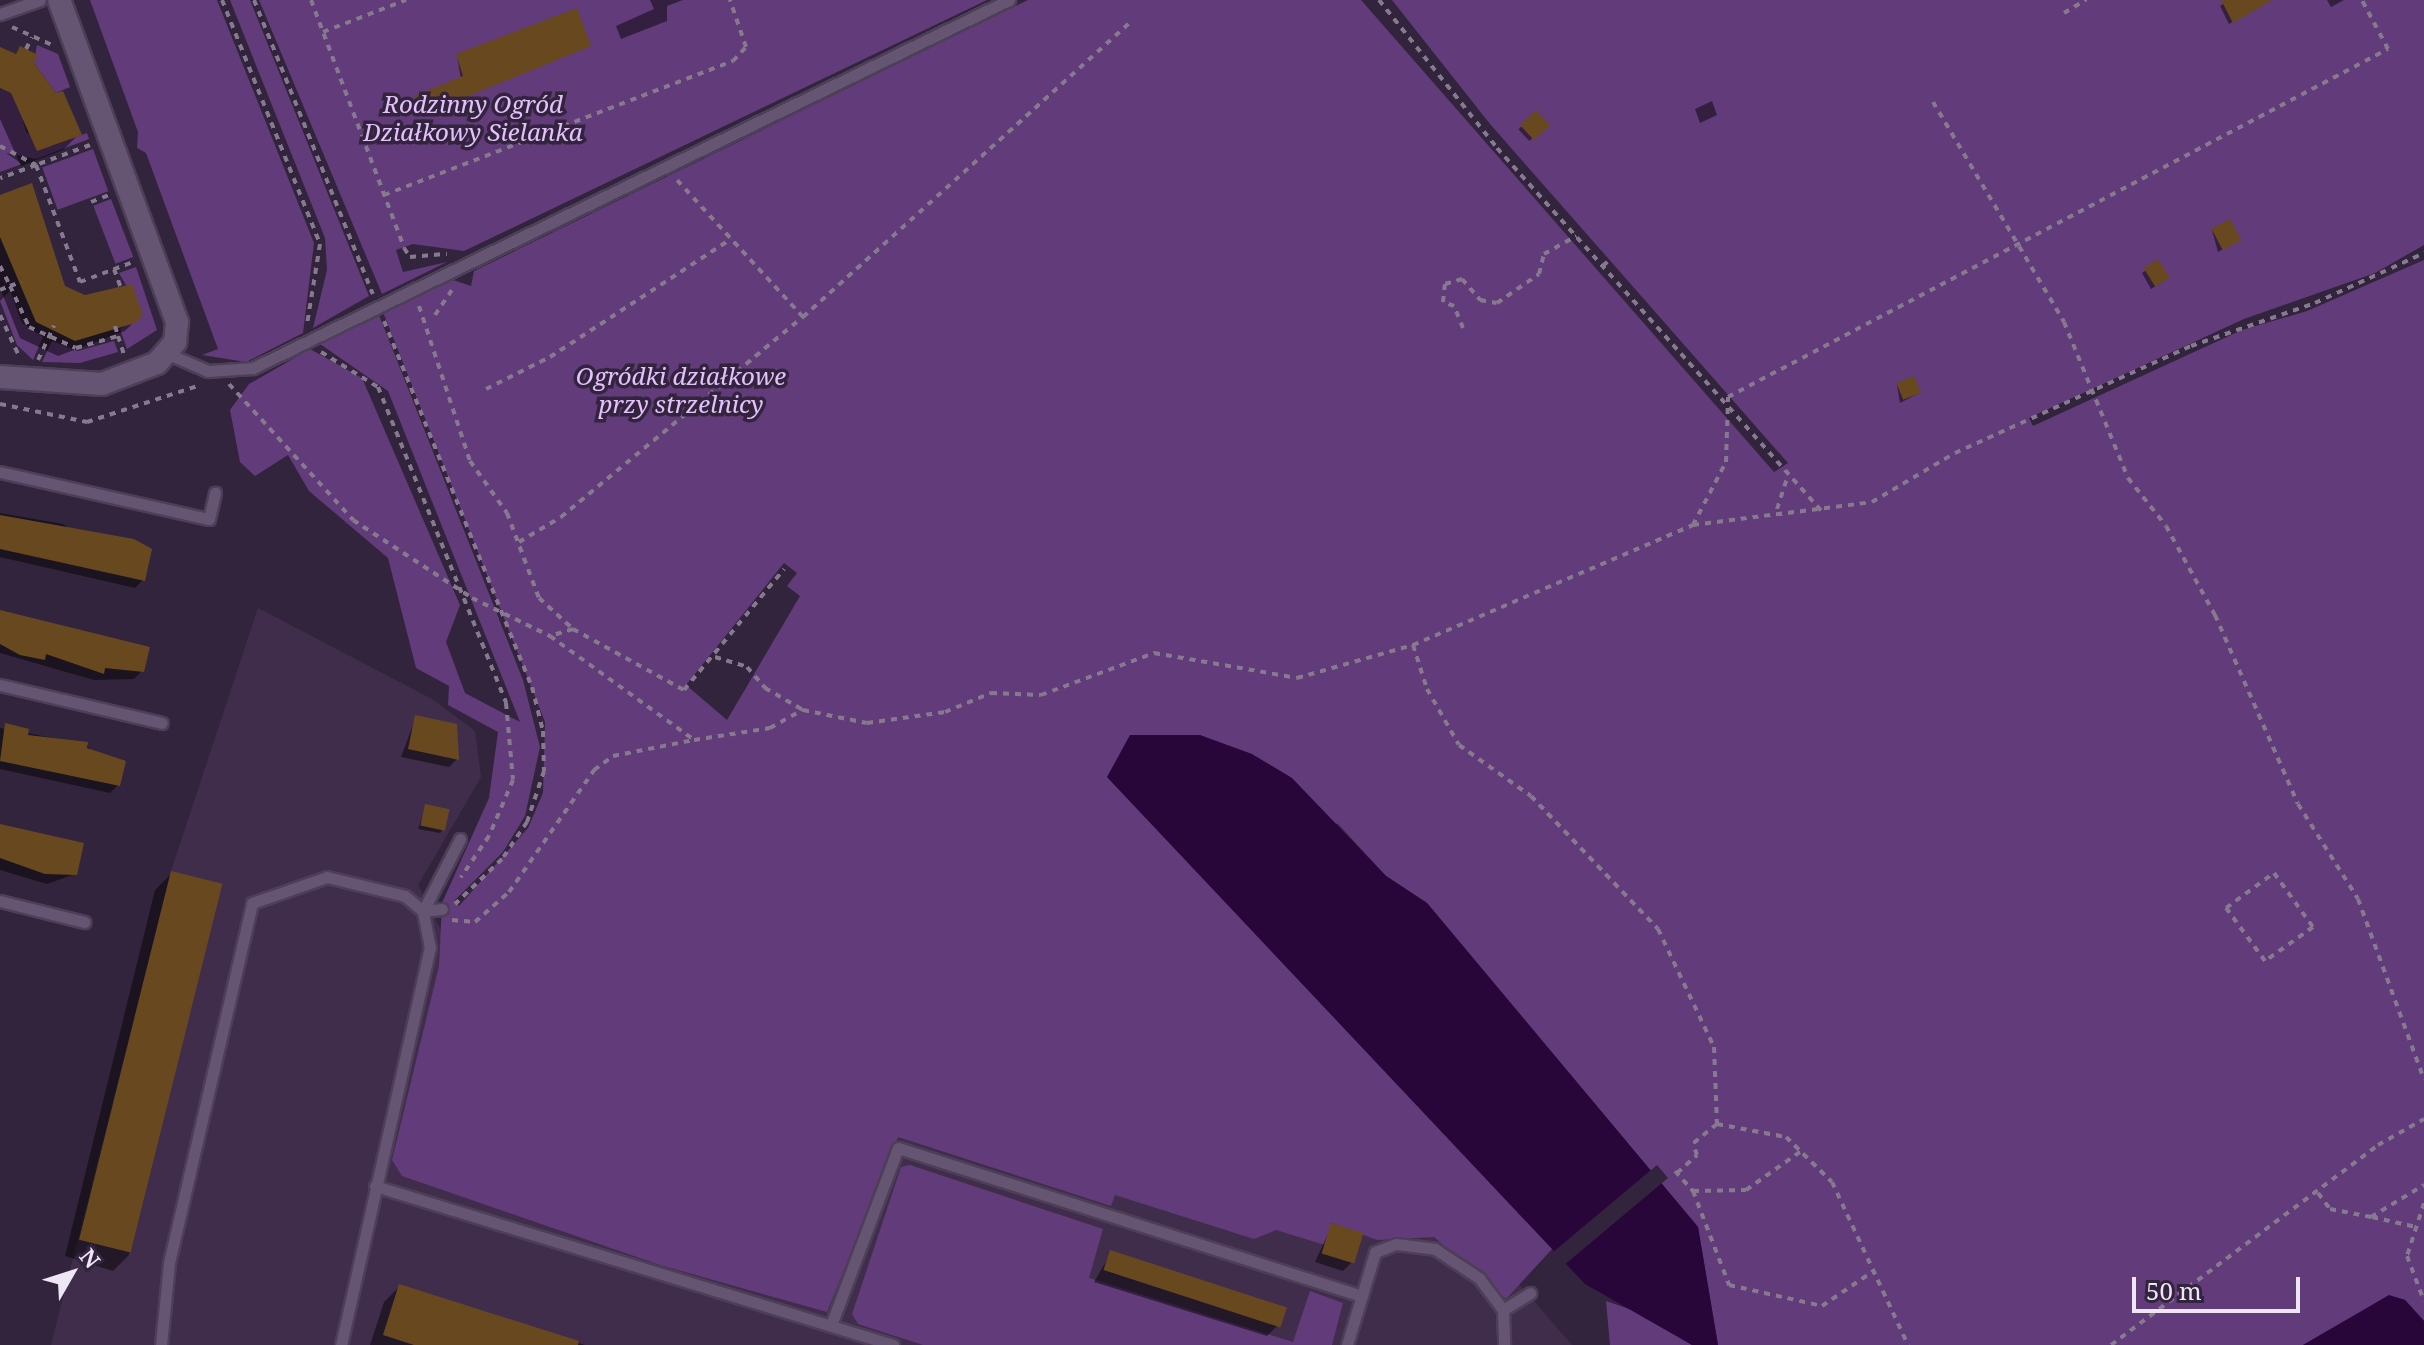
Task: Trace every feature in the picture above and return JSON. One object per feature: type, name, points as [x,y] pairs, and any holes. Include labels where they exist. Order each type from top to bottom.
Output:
[{"type":"street","points":[[0,377],[102,384],[136,374],[166,353],[177,322],[59,0]]},
{"type":"lane","points":[[0,14],[40,0]]},
{"type":"lane","points":[[166,353],[223,374],[253,368],[1009,0]]},
{"type":"lane","points":[[0,472],[209,519],[215,493]]},
{"type":"lane","points":[[0,685],[162,723]]},
{"type":"lane","points":[[341,1345],[430,948],[423,911],[460,839]]},
{"type":"lane","points":[[161,1345],[169,1263],[252,903],[327,877],[405,896],[423,911],[444,908]]},
{"type":"lane","points":[[0,901],[84,922]]},
{"type":"lane","points":[[831,1325],[898,1148],[1362,1296]]},
{"type":"lane","points":[[375,1186],[893,1345]]},
{"type":"lane","points":[[1347,1345],[1375,1252],[1396,1244],[1435,1249],[1479,1278],[1503,1310],[1504,1345]]},
{"type":"lane","points":[[1503,1310],[1530,1293]]},
{"type":"path","points":[[222,0],[320,244],[306,316],[310,338],[378,387],[506,703],[513,780],[489,836],[455,884]]},
{"type":"path","points":[[254,0],[537,703],[544,771],[517,839],[444,908]]},
{"type":"path","points":[[311,0],[410,257],[450,254],[459,267]]},
{"type":"path","points":[[323,32],[406,0]]},
{"type":"path","points":[[384,195],[733,61],[746,47],[730,0]]},
{"type":"path","points":[[1379,0],[1452,96],[1823,513]]},
{"type":"path","points":[[2064,13],[2086,0]]},
{"type":"path","points":[[1723,401],[2017,242],[2388,49],[2362,0]]},
{"type":"path","points":[[519,542],[561,517],[803,317],[1132,21]]},
{"type":"path","points":[[26,49],[32,36]]},
{"type":"path","points":[[1933,102],[2017,242],[2092,392],[2128,478],[2166,526],[2215,615],[2298,804],[2358,899],[2424,1079]]},
{"type":"path","points":[[0,178],[96,142],[101,155]]},
{"type":"path","points":[[0,146],[36,165],[80,282]]},
{"type":"path","points":[[674,177],[803,317]]},
{"type":"path","points":[[110,180],[119,207]]},
{"type":"path","points":[[91,202],[115,193]]},
{"type":"path","points":[[1463,328],[1456,306],[1443,302],[1445,284],[1462,279],[1480,300],[1497,303],[1539,274],[1544,254],[1576,236]]},
{"type":"path","points":[[486,389],[550,357],[731,239]]},
{"type":"path","points":[[75,291],[80,282],[139,260],[134,247]]},
{"type":"path","points":[[715,657],[747,667],[765,688],[803,710],[855,723],[935,714],[991,693],[1041,695],[1154,653],[1297,678],[1413,645],[1693,525],[1777,509],[1823,513],[1872,502],[1955,453],[2424,253]]},
{"type":"path","points":[[1603,266],[1609,260]]},
{"type":"path","points":[[0,266],[23,321],[49,337],[76,348],[118,336]]},
{"type":"path","points":[[114,269],[121,288]]},
{"type":"path","points":[[0,290],[21,282]]},
{"type":"path","points":[[446,298],[421,301],[427,332],[470,461],[519,542],[539,598],[573,629],[684,690],[715,657],[784,569]]},
{"type":"path","points":[[0,315],[16,353],[41,368]]},
{"type":"path","points":[[45,345],[54,326]]},
{"type":"path","points":[[110,361],[125,356],[115,326]]},
{"type":"path","points":[[0,404],[87,422],[145,408],[223,374],[353,520],[461,590],[550,636],[658,707],[694,740]]},
{"type":"path","points":[[1693,525],[1726,462],[1723,401]]},
{"type":"path","points":[[1777,509],[1788,475]]},
{"type":"path","points":[[550,636],[573,629]]},
{"type":"path","points":[[1413,645],[1427,689],[1459,745],[1531,796],[1658,929],[1714,1047],[1717,1124]]},
{"type":"path","points":[[444,908],[456,924],[482,918],[538,857],[594,770],[613,756],[770,728],[803,710]]},
{"type":"path","points":[[2274,873],[2313,927],[2265,961],[2226,908],[2274,873]]},
{"type":"path","points":[[444,908],[451,891]]},
{"type":"path","points":[[2111,1345],[2424,1119]]},
{"type":"path","points":[[1875,1270],[1822,1306],[1750,1294],[1729,1285],[1693,1191],[1676,1172],[1697,1155],[1691,1145],[1717,1124],[1786,1137],[1801,1150],[1832,1182],[1875,1270],[1908,1345]]},
{"type":"path","points":[[1693,1191],[1746,1190],[1801,1150]]},
{"type":"path","points":[[2371,1217],[2424,1185]]},
{"type":"path","points":[[2318,1193],[2330,1209],[2416,1227]]},
{"type":"path","points":[[2424,1203],[2407,1256],[2424,1301]]},
{"type":"shaded area","points":[[258,608],[432,699],[475,731],[481,777],[418,885],[473,993],[1458,1214],[1572,1345],[51,1345],[171,871]]},
{"type":"shaded area","points":[[1130,735],[1200,735],[1252,754],[1292,778],[1386,876],[1427,903],[1698,1227],[1718,1345],[1692,1345],[1585,1284],[1107,777]]},
{"type":"shaded area","points":[[2389,1295],[2405,1300],[2424,1321],[2424,1345],[2303,1345]]},
{"type":"green space","points":[[90,0],[217,0],[314,243],[303,333],[246,362],[202,355],[218,349],[146,153],[137,148],[138,132]]},
{"type":"green space","points":[[230,0],[250,0],[369,296],[313,328],[327,270],[325,238]]},
{"type":"green space","name":"Rodzinny Ogród Działkowy Sielanka","points":[[259,0],[987,0],[464,251],[413,244],[396,250],[403,272],[447,262],[382,294]]},
{"type":"green space","name":"Ogródki działkowe przy strzelnicy","points":[[1028,0],[1361,0],[1774,472],[1788,463],[1490,124],[1392,0],[2424,0],[2424,245],[2375,273],[2244,319],[2029,418],[2033,426],[2242,330],[2307,311],[2424,260],[2424,1321],[2405,1300],[2389,1296],[2303,1345],[1718,1345],[1698,1227],[1427,903],[1386,876],[1338,824],[1108,778],[1553,1248],[1506,1299],[1434,1237],[1377,1240],[1332,1223],[1325,1245],[1276,1230],[1254,1239],[1115,1195],[1111,1206],[898,1137],[827,1312],[660,1265],[402,1176],[392,1160],[439,966],[442,903],[489,798],[498,732],[448,705],[449,686],[416,668],[388,558],[309,491],[288,455],[255,476],[240,462],[230,410],[249,384],[310,349],[362,378],[460,605],[446,642],[465,693],[520,722],[388,391],[320,344],[379,315],[523,680],[540,747],[525,816],[503,852],[455,900],[459,906],[528,828],[543,793],[545,722],[383,312],[450,279],[471,286],[474,271]],"holes":[[[784,563],[797,573],[787,586],[800,596],[727,720],[686,685]]]},
{"type":"green space","points":[[37,45],[58,54],[70,87],[56,93],[34,63]]},
{"type":"green space","points":[[0,88],[17,95],[26,132],[52,146],[87,133],[89,139],[36,159],[6,153],[22,164],[0,172]]},
{"type":"green space","points":[[93,149],[108,191],[58,210],[42,167]]},
{"type":"green space","points":[[111,199],[133,257],[115,264],[93,206]]},
{"type":"green space","points":[[136,267],[157,330],[127,349],[120,329],[143,315],[119,273]]},
{"type":"green space","points":[[10,291],[22,323],[43,337],[33,360],[17,345],[0,301]]},
{"type":"green space","points":[[52,341],[78,351],[114,341],[118,352],[80,363],[42,362]]},
{"type":"green space","points":[[910,1165],[1103,1229],[1089,1278],[1293,1342],[1310,1291],[1343,1303],[1332,1345],[923,1345],[858,1324],[852,1314],[901,1167]]},
{"type":"green space","points":[[1606,1301],[1652,1317],[1692,1345],[1610,1345]]},
{"type":"pier","points":[[1657,1165],[1668,1178],[1563,1266],[1552,1253]]},
{"type":"building","points":[[2221,0],[2272,0],[2233,23]]},
{"type":"building","points":[[577,8],[591,46],[422,115],[414,96],[463,76],[456,54]]},
{"type":"building","points":[[20,46],[38,55],[34,63],[56,93],[63,91],[82,135],[37,151],[11,93],[0,88],[0,47],[16,54]]},
{"type":"building","points":[[1536,110],[1550,125],[1534,140],[1520,125]]},
{"type":"building","points":[[32,183],[65,286],[85,295],[132,284],[143,315],[135,323],[75,341],[36,322],[0,237],[0,195]]},
{"type":"building","points":[[2230,219],[2241,240],[2223,250],[2211,229]]},
{"type":"building","points":[[2158,259],[2170,278],[2155,287],[2144,268]]},
{"type":"building","points":[[1914,376],[1921,393],[1903,400],[1896,383]]},
{"type":"building","points":[[0,515],[134,539],[152,549],[145,581],[0,549]]},
{"type":"building","points":[[0,610],[150,647],[144,672],[105,668],[104,674],[46,654],[45,660],[20,655],[0,644]]},
{"type":"building","points":[[415,715],[457,724],[459,760],[408,749]]},
{"type":"building","points":[[5,723],[29,729],[28,735],[88,742],[87,748],[126,761],[120,786],[0,761]]},
{"type":"building","points":[[425,804],[449,809],[445,831],[420,826]]},
{"type":"building","points":[[0,824],[84,843],[77,875],[45,874],[0,858]]},
{"type":"building","points":[[171,871],[222,884],[130,1253],[79,1240]]},
{"type":"building","points":[[1331,1223],[1364,1233],[1354,1264],[1322,1254]]},
{"type":"building","points":[[1110,1250],[1287,1307],[1280,1327],[1104,1270]]},
{"type":"building","points":[[399,1284],[579,1341],[578,1345],[414,1345],[383,1335]]}]
